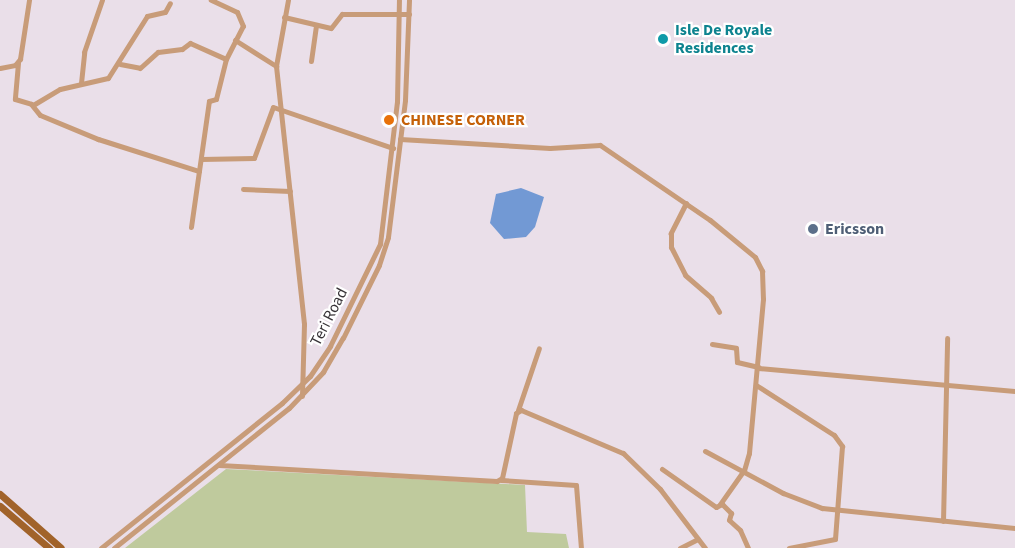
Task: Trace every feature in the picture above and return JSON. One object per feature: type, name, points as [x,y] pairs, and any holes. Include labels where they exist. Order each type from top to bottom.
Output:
[{"type":"main road","points":[[0,494],[61,548]]},
{"type":"main road","points":[[0,506],[49,548]]},
{"type":"street","points":[[29,0],[18,63],[15,99],[33,105],[40,115],[98,139],[199,171]]},
{"type":"street","points":[[81,83],[84,52],[102,0]]},
{"type":"street","points":[[190,227],[209,101],[216,99],[226,60],[243,26],[238,13],[211,0]]},
{"type":"street","points":[[288,0],[276,66],[305,330],[302,396]]},
{"type":"street","name":"Teri Road","points":[[101,548],[301,384],[324,356],[377,253],[393,148],[399,0]]},
{"type":"street","points":[[114,548],[302,396],[328,364],[380,265],[388,237],[398,163],[409,0]]},
{"type":"street","points":[[33,105],[60,89],[105,80],[120,64],[147,16],[165,12],[170,3]]},
{"type":"street","points":[[284,16],[333,27],[342,14],[409,14]]},
{"type":"street","points":[[311,61],[316,25]]},
{"type":"street","points":[[235,40],[276,66]]},
{"type":"street","points":[[120,64],[140,68],[158,52],[182,49],[190,43],[226,60]]},
{"type":"street","points":[[0,68],[18,63]]},
{"type":"street","points":[[201,159],[254,158],[269,110],[282,108],[393,148]]},
{"type":"street","points":[[400,139],[550,148],[600,144],[686,202],[760,263],[763,299],[758,368],[744,470],[716,507],[662,469]]},
{"type":"street","points":[[390,163],[398,163]]},
{"type":"street","points":[[243,189],[290,191]]},
{"type":"street","points":[[686,202],[670,232],[671,247],[686,275],[711,298],[719,312]]},
{"type":"street","points":[[943,521],[947,338]]},
{"type":"street","points":[[712,344],[736,349],[737,362],[758,368],[1015,391]]},
{"type":"street","points":[[501,480],[518,410],[539,348]]},
{"type":"street","points":[[756,386],[841,441],[839,512],[835,539],[789,548]]},
{"type":"street","points":[[518,410],[623,453],[660,489],[705,548]]},
{"type":"street","points":[[705,451],[793,498],[839,512],[1015,528]]},
{"type":"street","points":[[219,465],[576,485],[581,548]]},
{"type":"street","points":[[720,504],[731,513],[729,520],[740,530],[748,548]]},
{"type":"street","points":[[680,548],[698,539]]},
{"type":"green space","points":[[226,469],[525,485],[527,532],[566,534],[569,548],[125,548]]},
{"type":"water","points":[[521,188],[544,197],[535,227],[526,237],[504,239],[490,223],[496,194]]},
{"type":"place","name":"Isle De Royale Residences","points":[[663,39]]},
{"type":"place","name":"CHINESE CORNER","points":[[389,120]]},
{"type":"place","name":"Ericsson","points":[[813,229]]}]
